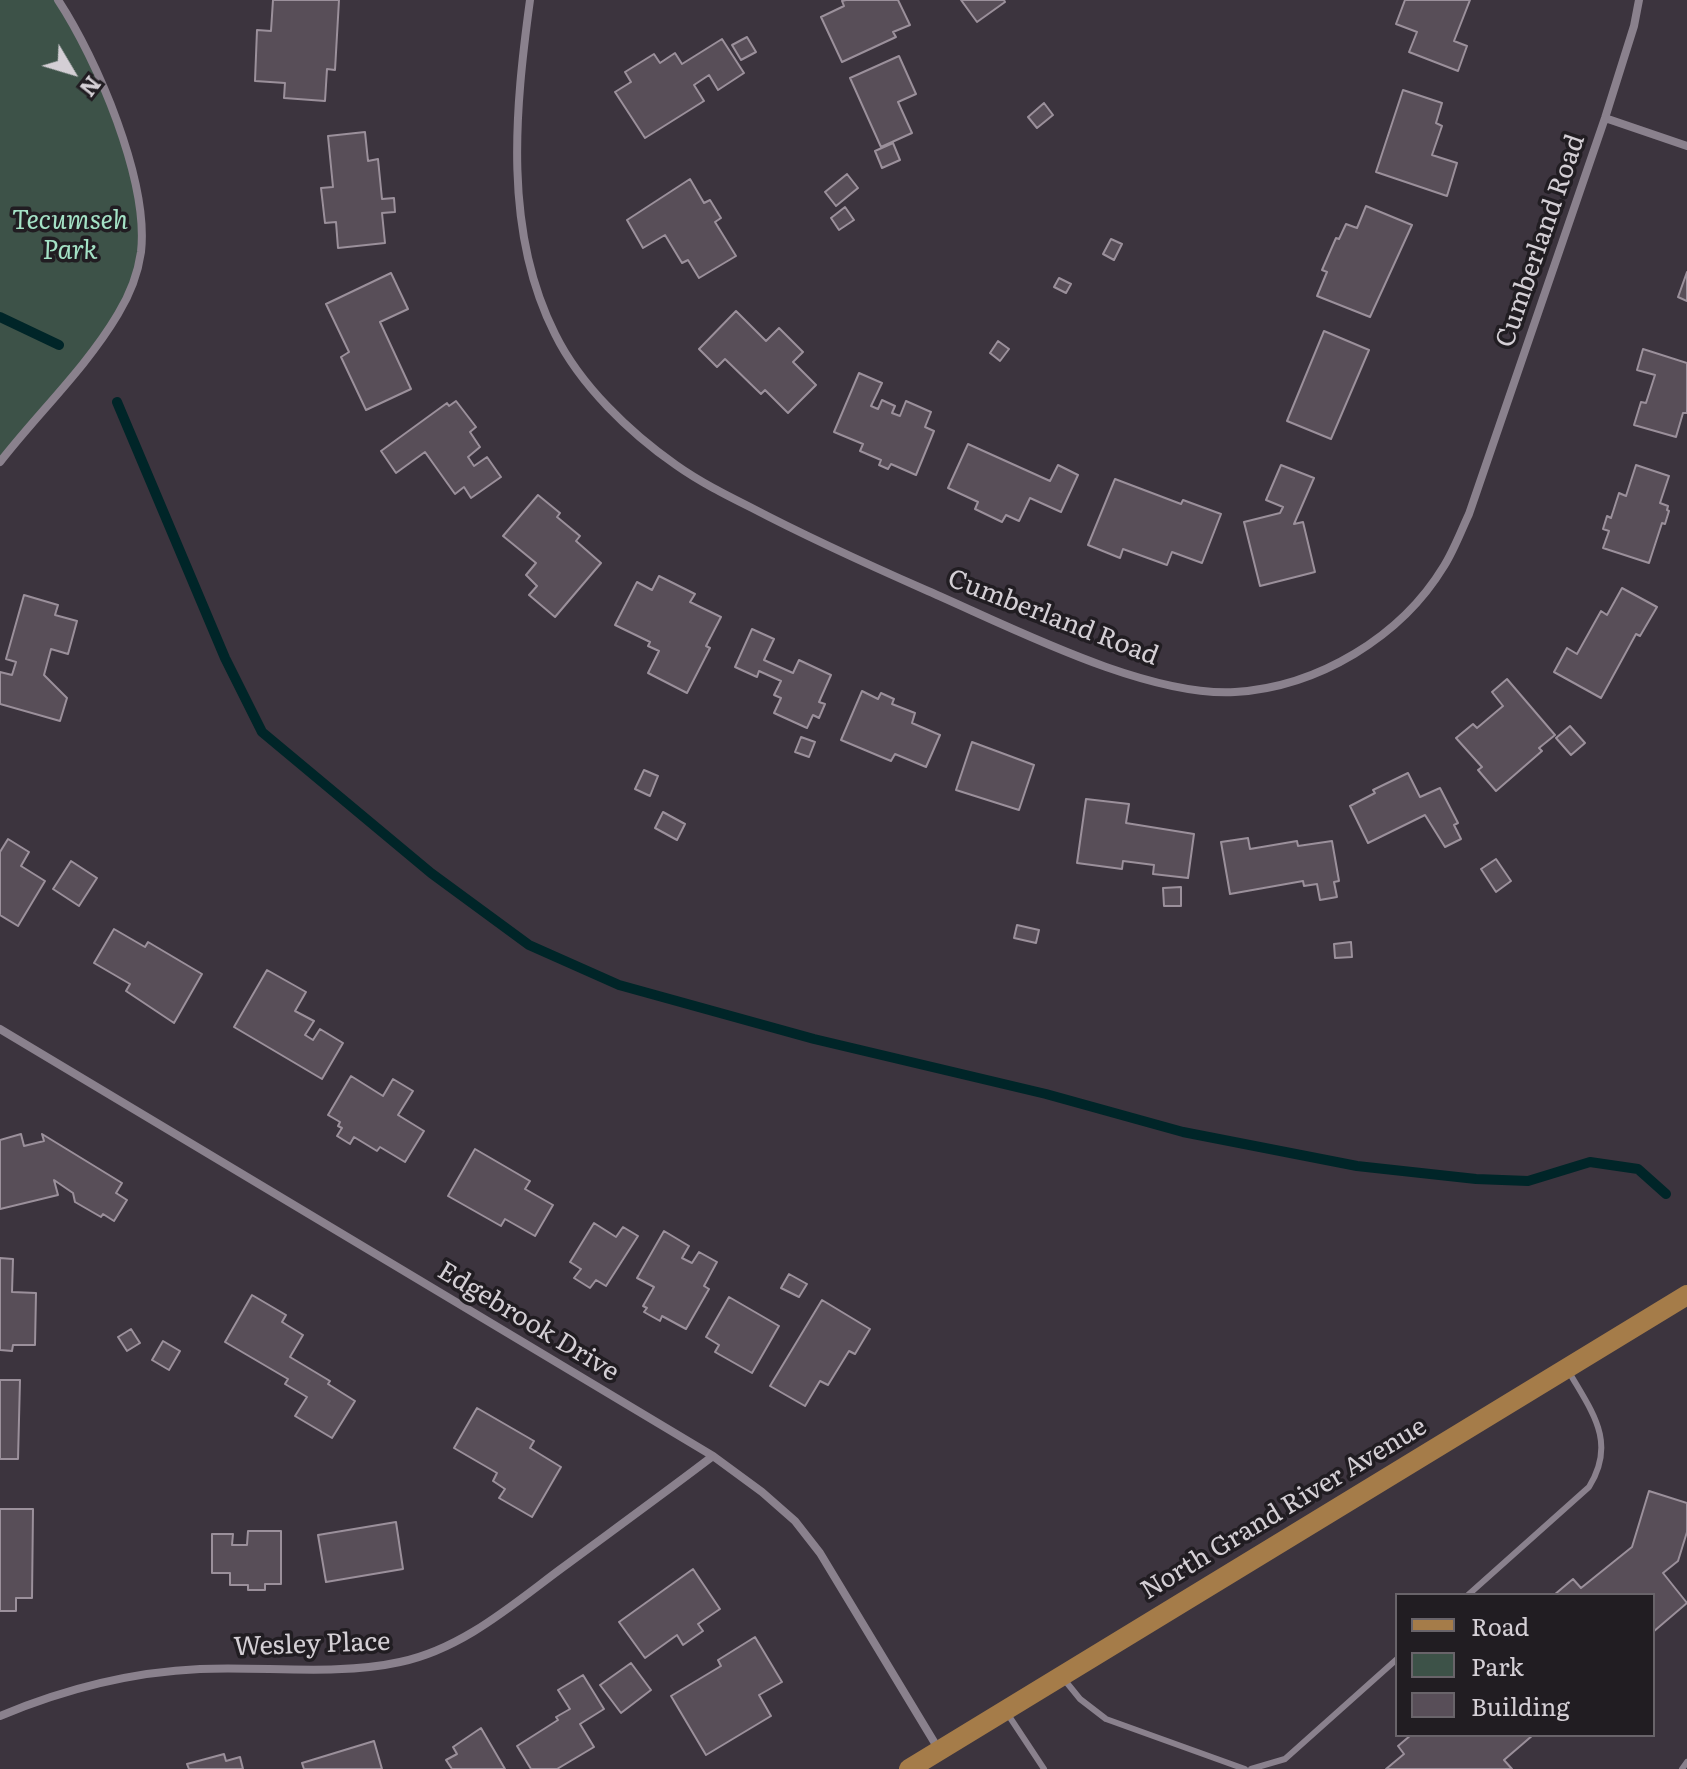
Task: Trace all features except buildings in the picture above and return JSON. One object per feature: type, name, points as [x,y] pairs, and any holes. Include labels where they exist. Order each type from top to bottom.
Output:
[{"type":"main road","name":"North Grand River Avenue","points":[[909,1769],[1687,1295]]},
{"type":"street","points":[[0,462],[118,315],[133,284],[141,252],[137,188],[118,125],[94,67],[58,0]]},
{"type":"street","name":"Cumberland Road","points":[[530,0],[522,54],[516,142],[525,243],[534,279],[555,335],[589,385],[631,430],[677,466],[813,540],[1053,645],[1132,674],[1189,689],[1234,692],[1279,685],[1329,669],[1378,638],[1415,604],[1444,566],[1469,514],[1605,118],[1639,0]]},
{"type":"street","points":[[1605,118],[1687,146]]},
{"type":"street","name":"Edgebrook Drive","points":[[0,1029],[713,1456],[762,1492],[795,1521],[820,1553],[939,1750]]},
{"type":"street","name":"Wesley Place","points":[[0,1716],[38,1700],[115,1681],[198,1669],[400,1663],[446,1647],[487,1623],[713,1456]]},
{"type":"lane","points":[[1470,1593],[1589,1487],[1600,1470],[1603,1449],[1597,1420],[1567,1368]]},
{"type":"lane","points":[[1061,1675],[1080,1699],[1106,1719],[1253,1768],[1285,1759],[1395,1661]]},
{"type":"lane","points":[[1005,1710],[1044,1769]]},
{"type":"lane","points":[[1682,1769],[1687,1762]]},
{"type":"green space","name":"Tecumseh Park","points":[[0,0],[58,0],[94,67],[137,188],[141,252],[118,315],[0,462]]},
{"type":"waterway","points":[[0,317],[59,345]]},
{"type":"waterway","points":[[117,402],[225,658],[262,732],[431,873],[529,945],[619,985],[814,1039],[1046,1094],[1183,1132],[1357,1166],[1476,1179],[1528,1181],[1590,1162],[1638,1169],[1666,1194]]}]
